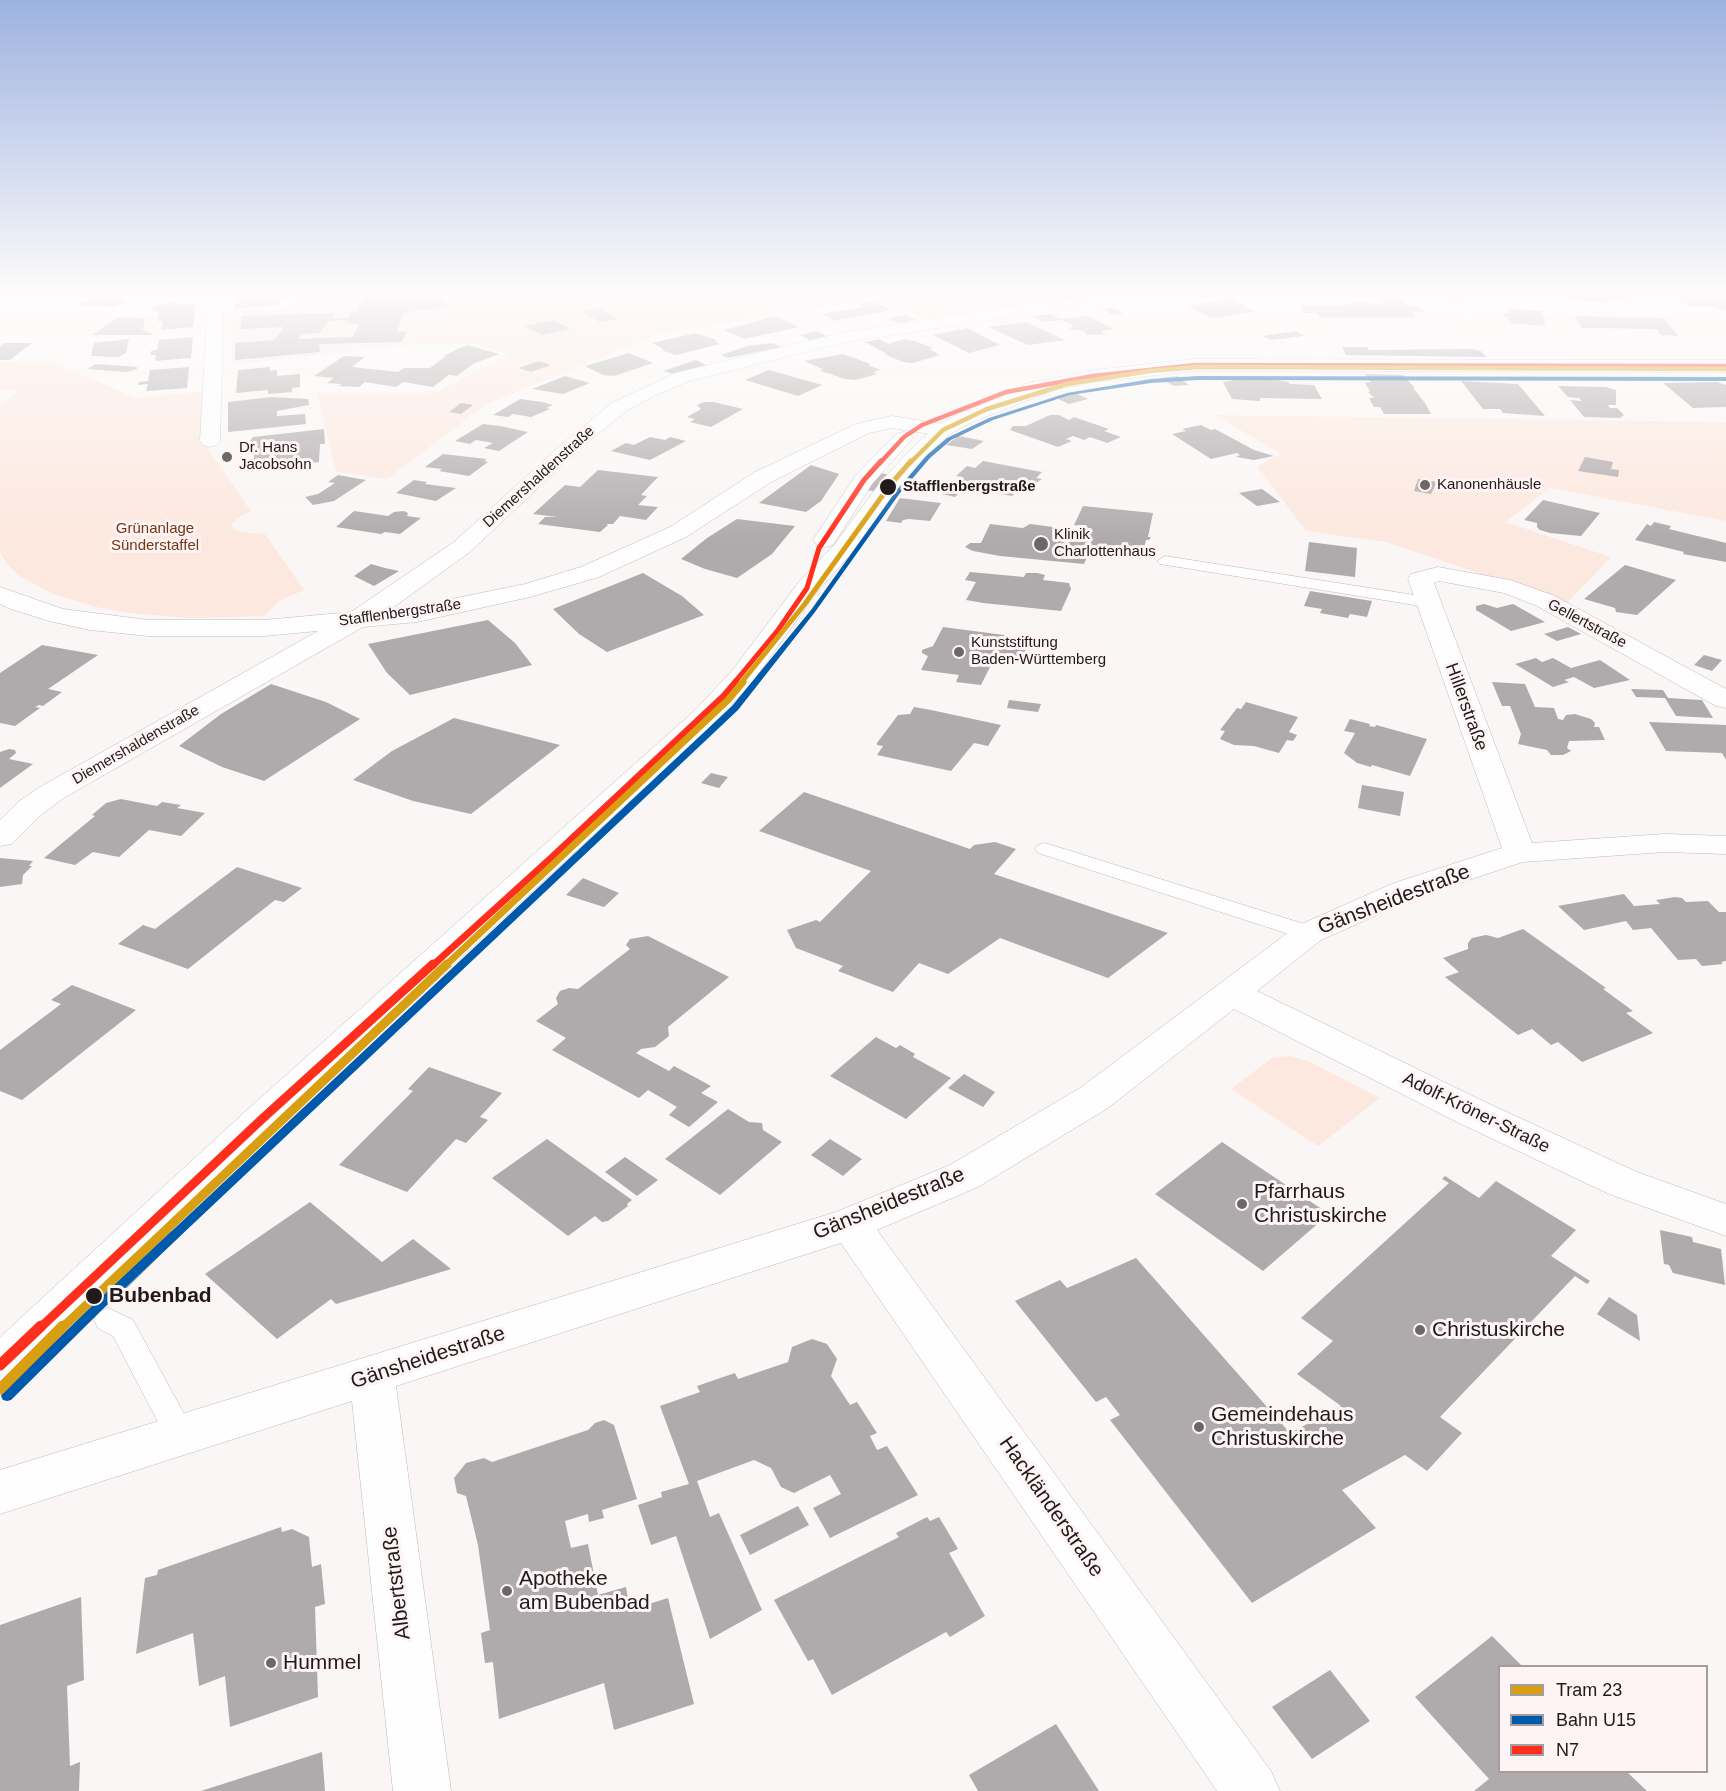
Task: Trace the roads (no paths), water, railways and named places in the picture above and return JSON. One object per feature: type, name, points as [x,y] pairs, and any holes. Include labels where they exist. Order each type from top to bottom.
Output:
[{"type":"street","points":[[210,441],[213,374]]},
{"type":"street","name":"Diemershaldenstraße","points":[[1,837],[29,809],[51,793],[358,619],[462,546],[568,449],[619,407],[682,377],[696,374]]},
{"type":"street","points":[[0,1365],[262,1119],[703,717],[741,678],[807,588],[819,548],[864,480],[904,437],[965,418],[1052,384],[1119,374]]},
{"type":"street","name":"Stafflenbergstraße","points":[[0,594],[17,603],[58,616],[148,628],[264,628],[417,614],[477,603],[590,572],[678,532],[763,477],[831,442],[878,423],[933,427]]},
{"type":"street","name":"Hillerstraße","points":[[1438,574],[1419,579],[1520,853]]},
{"type":"street","name":"Gellertstraße","points":[[1438,574],[1510,587],[1546,601],[1726,700]]},
{"type":"street","name":"Gänsheidestraße","points":[[0,1492],[850,1224],[964,1176],[1094,1098],[1309,933],[1406,890],[1520,853],[1665,843],[1726,845]]},
{"type":"street","name":"Adolf-Kröner-Straße","points":[[1232,993],[1471,1113],[1623,1183],[1726,1220]]},
{"type":"street","name":"Hackländerstraße","points":[[850,1224],[1251,1791]]},
{"type":"street","name":"Albertstraße","points":[[372,1376],[422,1791]]},
{"type":"lane","points":[[1165,561],[1427,602]]},
{"type":"lane","points":[[1045,849],[1309,933]]},
{"type":"lane","points":[[108,1320],[123,1328],[180,1434]]},
{"type":"tram line","name":"23","points":[[0,1389],[94,1296],[728,700],[804,605],[890,485],[921,450],[943,430],[987,409],[1067,384],[1134,374]]},
{"type":"rail line","name":"U15","points":[[7,1396],[101,1304],[735,708],[813,611],[898,492],[928,457],[949,439],[991,419],[1069,394],[1151,381],[1198,378],[1726,379]]},
{"type":"place","name":"Dr. Hans Jacobsohn","points":[[227,457]]},
{"type":"place","name":"Kanonenhäusle","points":[[1425,485]]},
{"type":"place","name":"Stafflenbergstraße","points":[[888,487]]},
{"type":"place","name":"Klinik Charlottenhaus","points":[[1041,544]]},
{"type":"place","name":"Kunststiftung Baden-Württemberg","points":[[959,652]]},
{"type":"place","name":"Pfarrhaus Christuskirche","points":[[1242,1204]]},
{"type":"place","name":"Bubenbad","points":[[94,1296]]},
{"type":"place","name":"Christuskirche","points":[[1420,1330]]},
{"type":"place","name":"Gemeindehaus Christuskirche","points":[[1199,1427]]},
{"type":"place","name":"Apotheke am Bubenbad","points":[[507,1591]]},
{"type":"place","name":"Hummel","points":[[271,1663]]},
{"type":"park label","name":"Grünanlage Sünderstaffel","points":[[155,538]]}]
